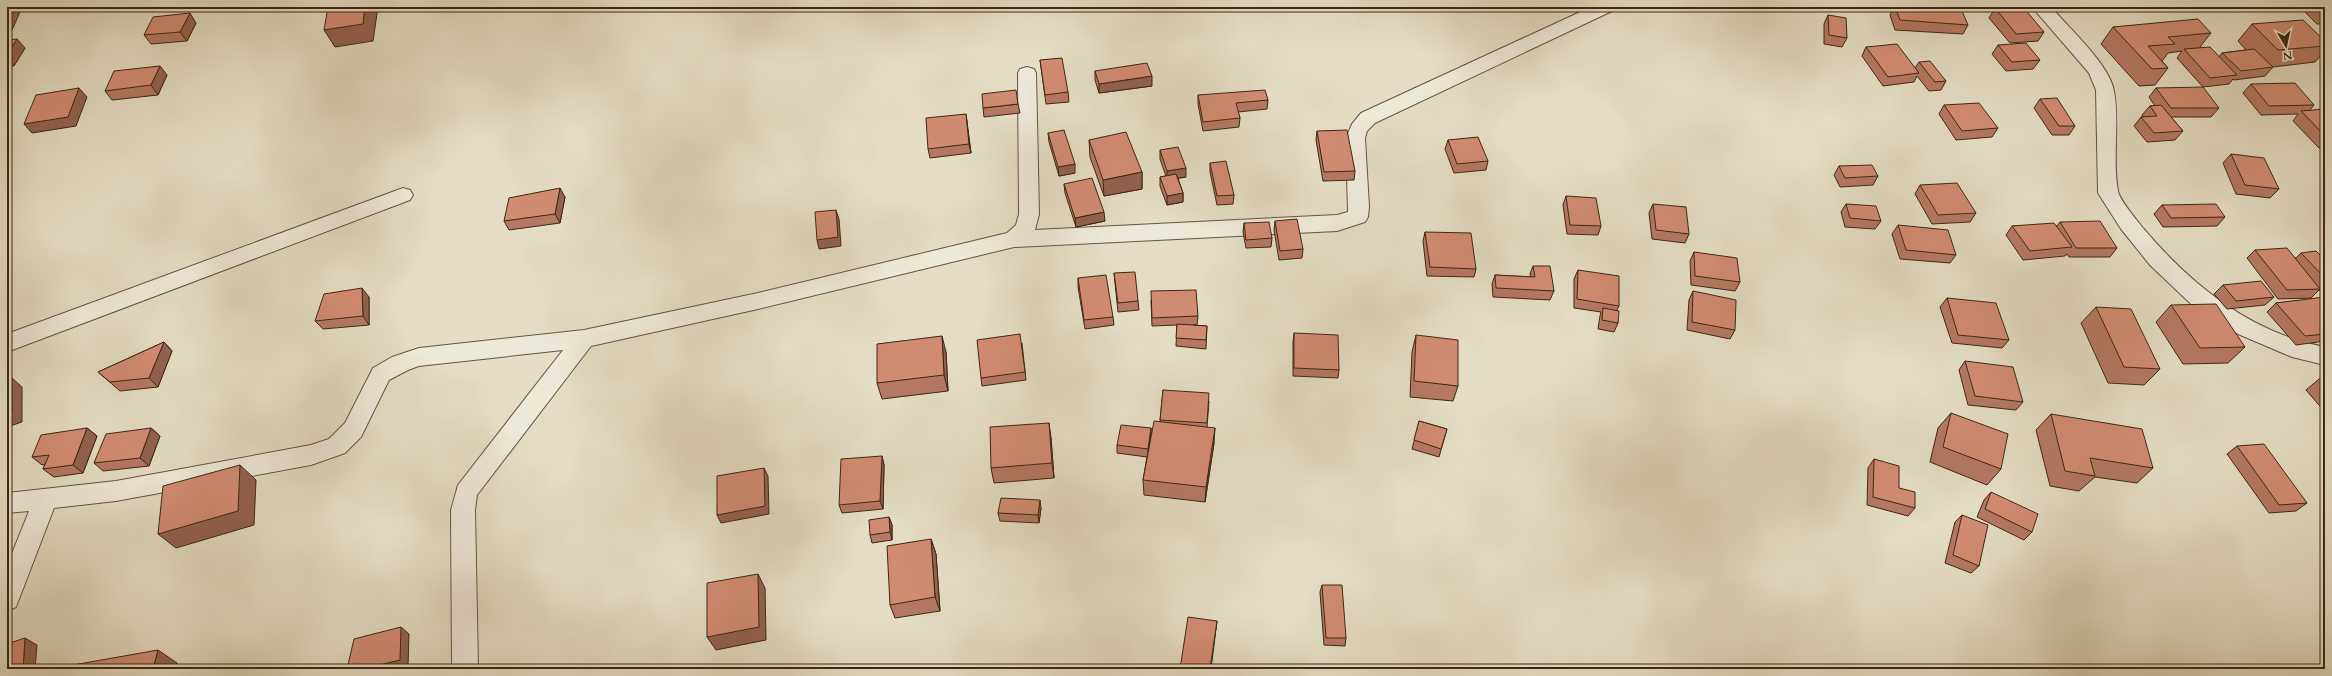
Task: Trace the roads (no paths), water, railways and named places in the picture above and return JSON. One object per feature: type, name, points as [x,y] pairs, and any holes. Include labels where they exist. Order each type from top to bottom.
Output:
[{"type":"street","points":[[7,503],[116,491],[311,455],[338,446],[353,430],[381,374],[400,363],[419,357],[584,339],[758,301],[1014,239],[1337,223],[1358,217],[1360,204],[1355,148],[1358,130],[1368,118],[1448,79],[1606,7]]},
{"type":"street","points":[[2042,7],[2097,71],[2105,90],[2108,193],[2128,224],[2157,259],[2199,298],[2246,328],[2300,351],[2325,356]]},
{"type":"street","points":[[1014,239],[1025,229],[1029,214],[1027,73]]},
{"type":"street","points":[[7,343],[403,195]]},
{"type":"street","points":[[465,669],[463,510],[466,492],[584,339]]},
{"type":"street","points":[[7,599],[44,500]]}]
